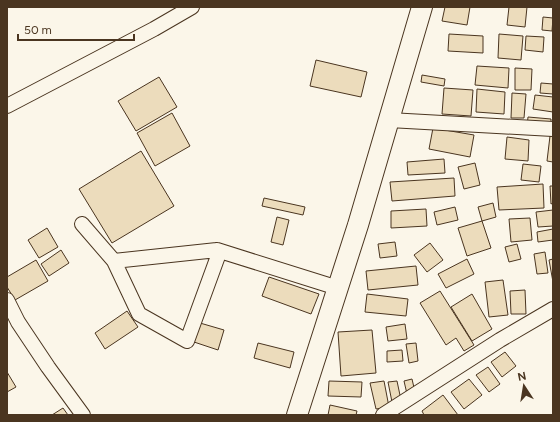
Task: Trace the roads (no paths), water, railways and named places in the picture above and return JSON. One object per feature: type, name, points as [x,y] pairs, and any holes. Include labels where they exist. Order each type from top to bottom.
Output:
[{"type":"main road","points":[[297,415],[358,225],[422,7]]},
{"type":"street","points":[[7,106],[154,29],[192,7]]},
{"type":"street","points":[[389,120],[553,129]]},
{"type":"street","points":[[82,224],[114,261],[139,314],[187,341],[218,256],[217,250]]},
{"type":"street","points":[[114,261],[217,250],[338,288]]},
{"type":"street","points":[[7,300],[18,322],[83,415]]},
{"type":"street","points":[[383,415],[500,340],[553,309]]}]
